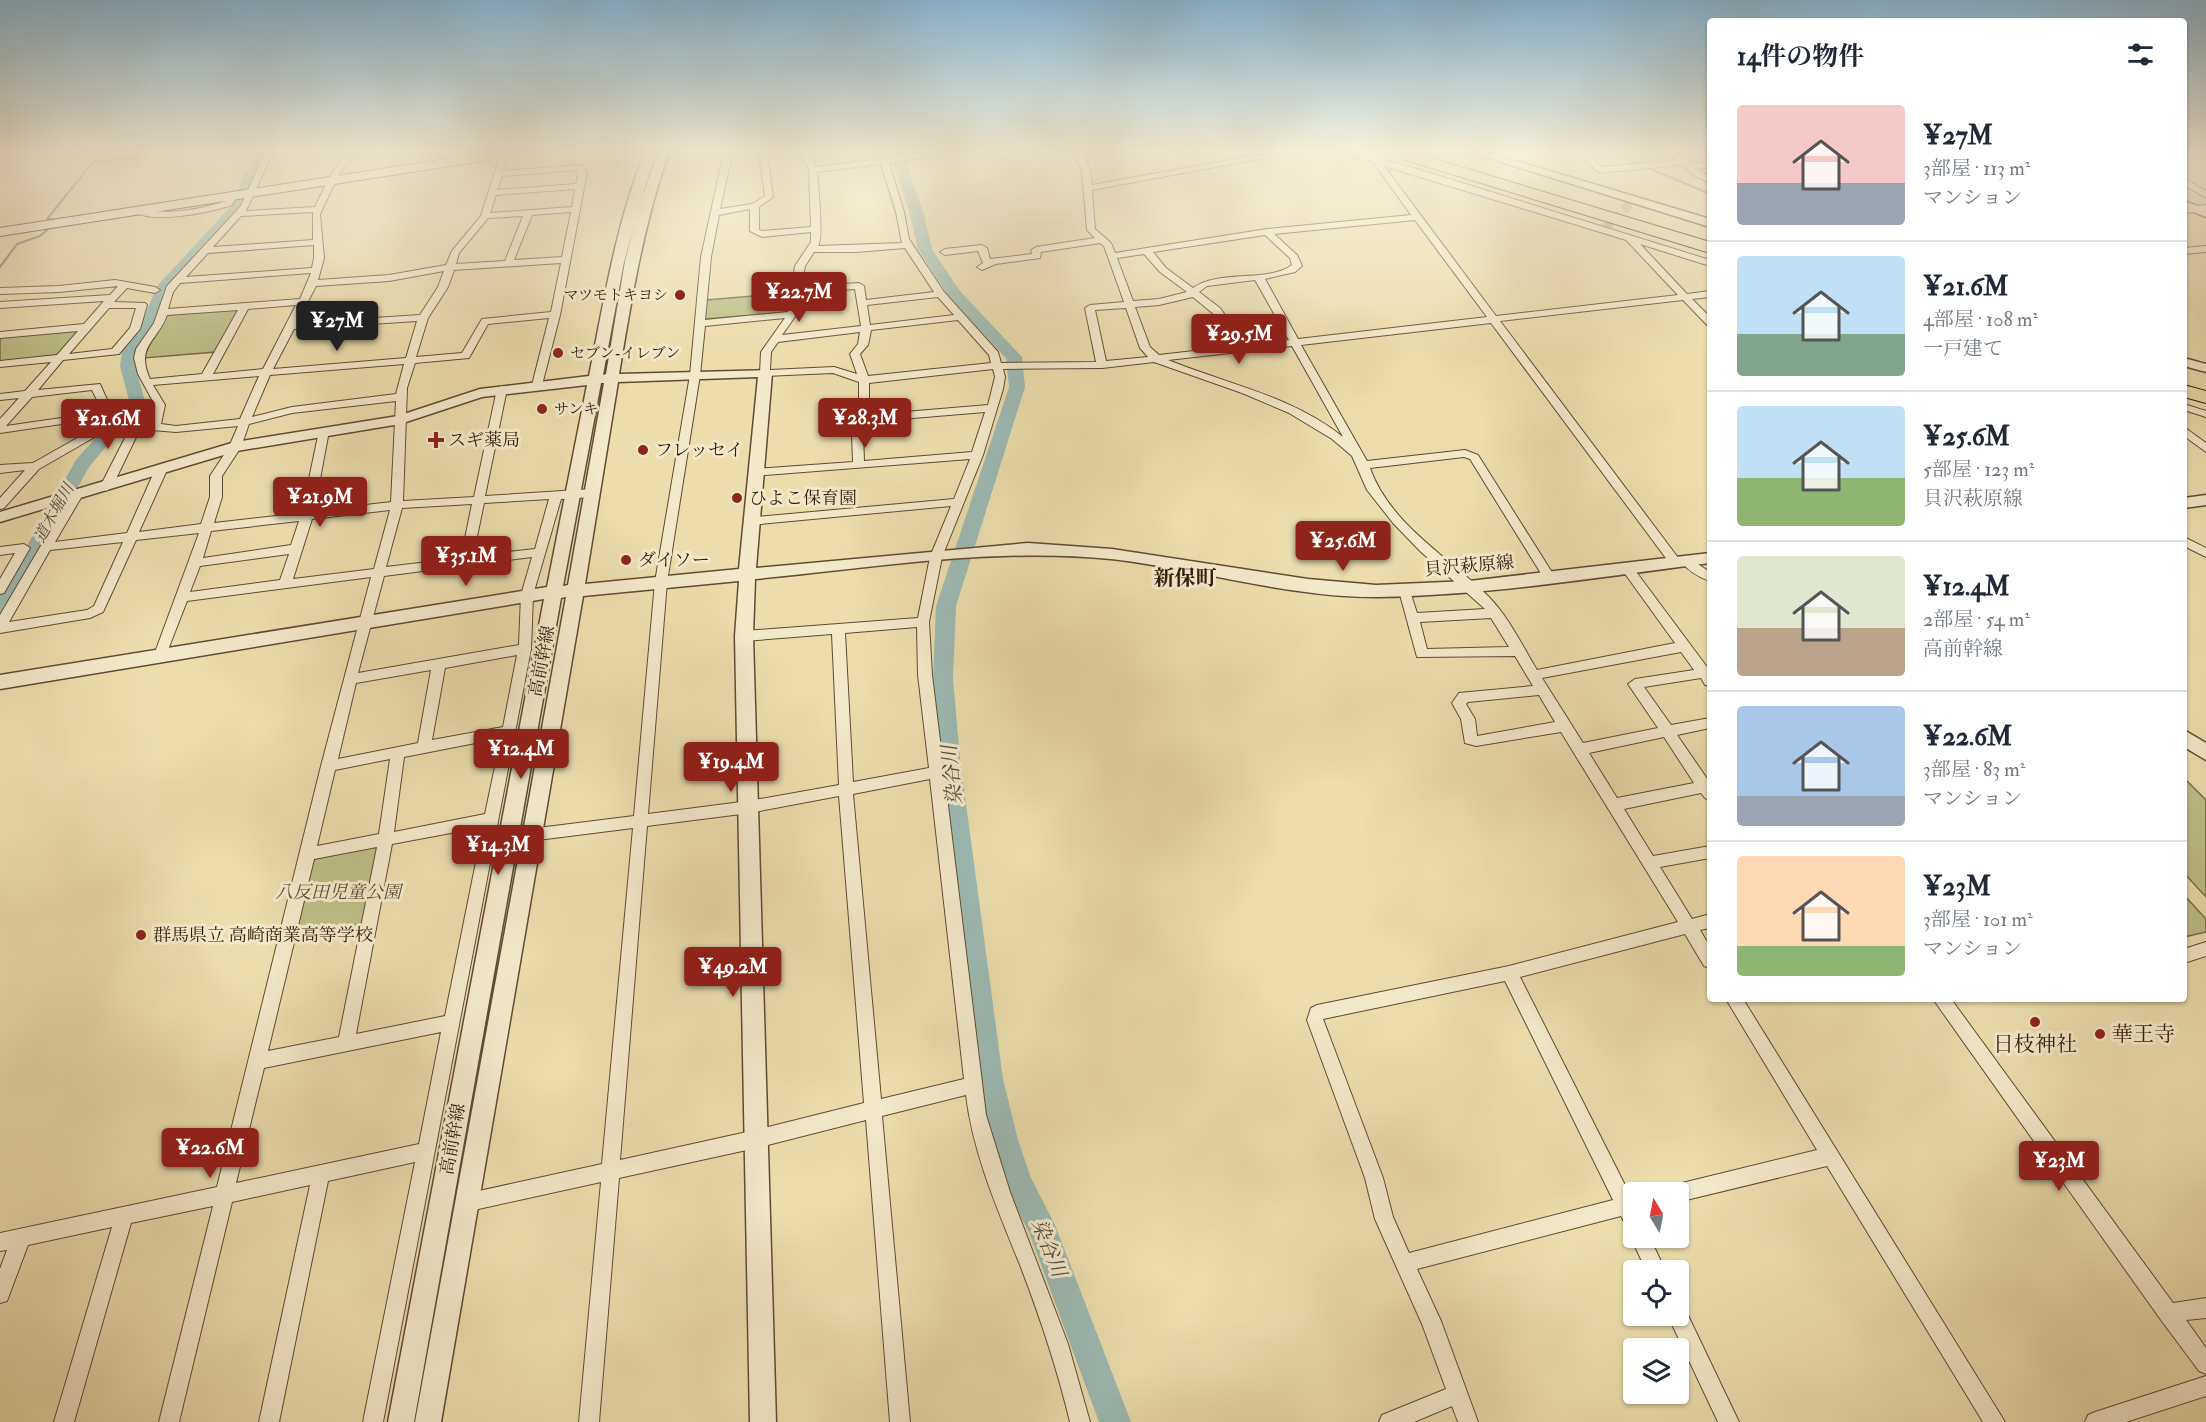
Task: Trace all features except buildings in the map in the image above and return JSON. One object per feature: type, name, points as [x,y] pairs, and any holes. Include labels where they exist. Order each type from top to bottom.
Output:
[{"type":"highway","points":[[1605,218],[1707,247]]},
{"type":"highway","points":[[1644,218],[1707,237]]},
{"type":"highway","points":[[2187,381],[2206,386]]},
{"type":"highway","points":[[2187,392],[2206,397]]},
{"type":"main road","points":[[0,232],[90,218]]},
{"type":"street","points":[[156,427],[160,405],[138,364],[139,353],[164,312],[164,298],[234,218]]},
{"type":"street","points":[[160,655],[195,562],[216,497],[216,476],[234,447],[243,422],[267,372],[313,283],[317,270],[316,218]]},
{"type":"street","points":[[170,1422],[223,1194],[259,1061],[328,766],[396,505],[402,388],[423,318],[452,267],[455,254],[483,218]]},
{"type":"street","points":[[508,264],[526,218]]},
{"type":"street","points":[[537,386],[555,315],[572,218]]},
{"type":"street","name":"高前幹線","points":[[428,1422],[530,835],[576,589],[592,493],[603,379],[618,262],[630,218]]},
{"type":"street","name":"高前幹線","points":[[401,1422],[555,592],[564,495],[603,379],[642,218]]},
{"type":"street","points":[[589,1422],[661,582],[695,375],[706,257],[714,218]]},
{"type":"street","points":[[755,218],[754,231],[762,234],[816,229]]},
{"type":"street","points":[[763,1422],[744,636],[746,574],[766,352],[792,314],[800,266],[816,242],[815,218]]},
{"type":"street","points":[[901,218],[904,239],[923,271],[940,294],[994,354],[995,365],[1000,377],[977,455],[939,557],[923,622],[925,675],[972,1085],[985,1150],[1065,1362],[1080,1422]]},
{"type":"street","points":[[1090,218],[1091,230],[1108,245],[1145,348],[1158,360],[1282,404],[1324,429],[1361,460],[1465,453],[1474,457],[1549,578]]},
{"type":"street","points":[[1112,256],[1267,232],[1403,218]]},
{"type":"street","points":[[1418,218],[1681,562],[1707,576]]},
{"type":"street","points":[[1572,218],[1707,262]]},
{"type":"street","points":[[1102,365],[1090,308],[1129,306],[1194,293],[1198,286],[1204,284],[1262,276],[1292,270],[1298,266],[1294,257],[1267,232]]},
{"type":"street","points":[[1628,237],[1707,320]]},
{"type":"street","points":[[945,252],[982,248],[986,265],[1037,256],[1036,250],[1101,240]]},
{"type":"street","points":[[207,250],[317,242]]},
{"type":"street","points":[[811,249],[856,249],[909,245]]},
{"type":"street","points":[[2187,251],[2206,249]]},
{"type":"street","points":[[1146,250],[1163,270],[1216,310],[1222,318]]},
{"type":"street","points":[[313,283],[389,278],[452,267],[564,260]]},
{"type":"street","points":[[179,280],[317,270]]},
{"type":"street","points":[[1262,276],[1259,278],[1299,344],[1361,460],[1372,489],[1395,517],[1495,613],[1707,956]]},
{"type":"street","points":[[0,291],[115,283],[155,290]]},
{"type":"street","points":[[0,428],[124,285]]},
{"type":"street","points":[[795,290],[859,286],[866,328],[863,345],[855,354],[864,380],[864,418]]},
{"type":"street","points":[[862,303],[940,294]]},
{"type":"street","points":[[0,517],[234,447],[400,420],[480,393],[502,389],[603,379],[695,375],[834,370],[864,380],[995,365],[1102,365],[1299,344],[1707,294]]},
{"type":"street","points":[[0,305],[109,302],[142,305],[135,329],[118,351],[0,364]]},
{"type":"street","points":[[164,312],[303,302]]},
{"type":"street","points":[[205,378],[245,306]]},
{"type":"street","points":[[700,323],[792,314]]},
{"type":"street","points":[[147,382],[465,356],[485,321],[555,315]]},
{"type":"street","points":[[776,339],[962,317]]},
{"type":"street","points":[[290,326],[423,318]]},
{"type":"street","points":[[0,335],[87,327]]},
{"type":"street","points":[[2187,363],[2206,368]]},
{"type":"street","points":[[0,397],[96,386],[103,402],[85,437]]},
{"type":"street","points":[[466,561],[502,389]]},
{"type":"street","points":[[0,505],[35,466],[85,437],[103,430],[136,426],[176,429],[243,422],[292,410],[402,397]]},
{"type":"street","points":[[858,464],[860,446],[856,430],[857,424],[864,418],[992,408]]},
{"type":"street","points":[[2187,408],[2206,414]]},
{"type":"street","points":[[0,428],[96,415]]},
{"type":"street","points":[[106,487],[136,426]]},
{"type":"street","points":[[285,584],[307,514],[324,431]]},
{"type":"street","points":[[2189,440],[2206,438]]},
{"type":"street","points":[[2189,440],[2206,449]]},
{"type":"street","points":[[755,473],[977,455]]},
{"type":"street","points":[[0,469],[35,466]]},
{"type":"street","points":[[0,627],[90,614],[99,609],[162,470]]},
{"type":"street","points":[[45,547],[396,505],[592,493]]},
{"type":"street","points":[[373,1422],[525,649],[527,595],[564,495]]},
{"type":"street","points":[[0,627],[74,496]]},
{"type":"street","points":[[2187,503],[2206,500]]},
{"type":"street","points":[[750,521],[958,502]]},
{"type":"street","points":[[2187,543],[2206,553]]},
{"type":"street","points":[[0,551],[24,548],[0,590]]},
{"type":"street","name":"貝沢萩原線","points":[[0,682],[527,595],[1028,548],[1112,554],[1318,586],[1405,591],[1469,587],[1707,558]]},
{"type":"street","points":[[195,562],[295,549]]},
{"type":"street","points":[[182,597],[541,552]]},
{"type":"street","points":[[1627,568],[1707,677],[1635,684],[1707,787]]},
{"type":"street","points":[[1405,591],[1422,654],[1518,651]]},
{"type":"street","points":[[1413,618],[1495,613]]},
{"type":"street","points":[[744,636],[923,622]]},
{"type":"street","points":[[838,630],[846,790],[900,1422]]},
{"type":"street","points":[[1534,675],[1686,646]]},
{"type":"street","points":[[350,679],[525,649]]},
{"type":"street","points":[[424,748],[439,664]]},
{"type":"street","points":[[1543,690],[1464,697],[1459,703],[1468,719],[1470,739],[1476,741],[1565,726]]},
{"type":"street","points":[[1579,749],[1707,724]]},
{"type":"street","points":[[328,766],[508,731]]},
{"type":"street","points":[[2187,739],[2206,753]]},
{"type":"street","points":[[346,1044],[398,753]]},
{"type":"street","points":[[530,835],[748,807],[935,773]]},
{"type":"street","points":[[1614,805],[1707,788]]},
{"type":"street","points":[[308,854],[492,819]]},
{"type":"street","points":[[1650,864],[1707,853]]},
{"type":"street","points":[[1468,1422],[1431,1321],[1406,1263],[1384,1220],[1374,1179],[1315,1020],[1317,1013],[1509,973],[1707,922]]},
{"type":"street","points":[[2187,955],[2206,949]]},
{"type":"street","points":[[1509,973],[1623,1193]]},
{"type":"street","points":[[1736,1002],[1995,1422]]},
{"type":"street","points":[[1943,1002],[2206,1364]]},
{"type":"street","points":[[259,1061],[452,1022]]},
{"type":"street","points":[[465,1203],[756,1139],[972,1085]]},
{"type":"street","points":[[0,1242],[427,1151]]},
{"type":"street","points":[[1689,1190],[1830,1155]]},
{"type":"street","points":[[269,1422],[321,1173]]},
{"type":"street","points":[[1406,1263],[1623,1207]]},
{"type":"street","points":[[64,1422],[124,1217]]},
{"type":"street","points":[[0,1294],[21,1238]]},
{"type":"street","points":[[2168,1313],[2206,1308]]},
{"type":"street","points":[[1683,1326],[1729,1422]]},
{"type":"street","points":[[2095,1422],[2206,1386]]},
{"type":"street","points":[[1389,1422],[1458,1394]]},
{"type":"green space","points":[[792,291],[789,312],[705,319],[706,300],[753,296],[754,302],[778,300],[778,293]]},
{"type":"green space","points":[[238,308],[216,352],[144,358],[148,341],[166,315]]},
{"type":"green space","points":[[80,331],[59,355],[0,362],[0,337]]},
{"type":"green space","points":[[2187,781],[2206,800],[2206,897],[2187,876]]},
{"type":"green space","name":"八反田児童公園","points":[[376,845],[379,847],[364,923],[296,935],[313,861],[320,856]]},
{"type":"green space","points":[[2187,898],[2206,919],[2206,932],[2187,936]]},
{"type":"waterway","points":[[48,218],[58,220]]},
{"type":"waterway","name":"道木堀川","points":[[0,610],[82,464],[137,401],[129,371],[128,356],[132,346],[149,325],[162,289],[227,218]]},
{"type":"waterway","name":"染谷川","points":[[918,218],[925,249],[954,294],[1014,357],[1017,387],[946,606],[943,678],[949,759],[990,1079],[1004,1140],[1019,1185],[1041,1225],[1115,1422]]},
{"type":"waterway","points":[[0,267],[17,244],[40,236],[53,225]]},
{"type":"tunnel","points":[[1604,229],[1615,218]]},
{"type":"place","name":"マツモトキヨシ","points":[[680,295]]},
{"type":"place","name":"セブン-イレブン","points":[[558,353]]},
{"type":"place","name":"サンキ","points":[[542,409]]},
{"type":"place","name":"スギ薬局","points":[[436,440]]},
{"type":"place","name":"フレッセイ","points":[[643,450]]},
{"type":"place","name":"ひよこ保育園","points":[[737,498]]},
{"type":"place","name":"ダイソー","points":[[626,560]]},
{"type":"place","name":"群馬県立 高崎商業高等学校","points":[[141,935]]},
{"type":"place","name":"日枝神社","points":[[2035,1022]]},
{"type":"place","name":"華王寺","points":[[2100,1034]]},
{"type":"district","name":"新保町","points":[[1185,578]]}]
